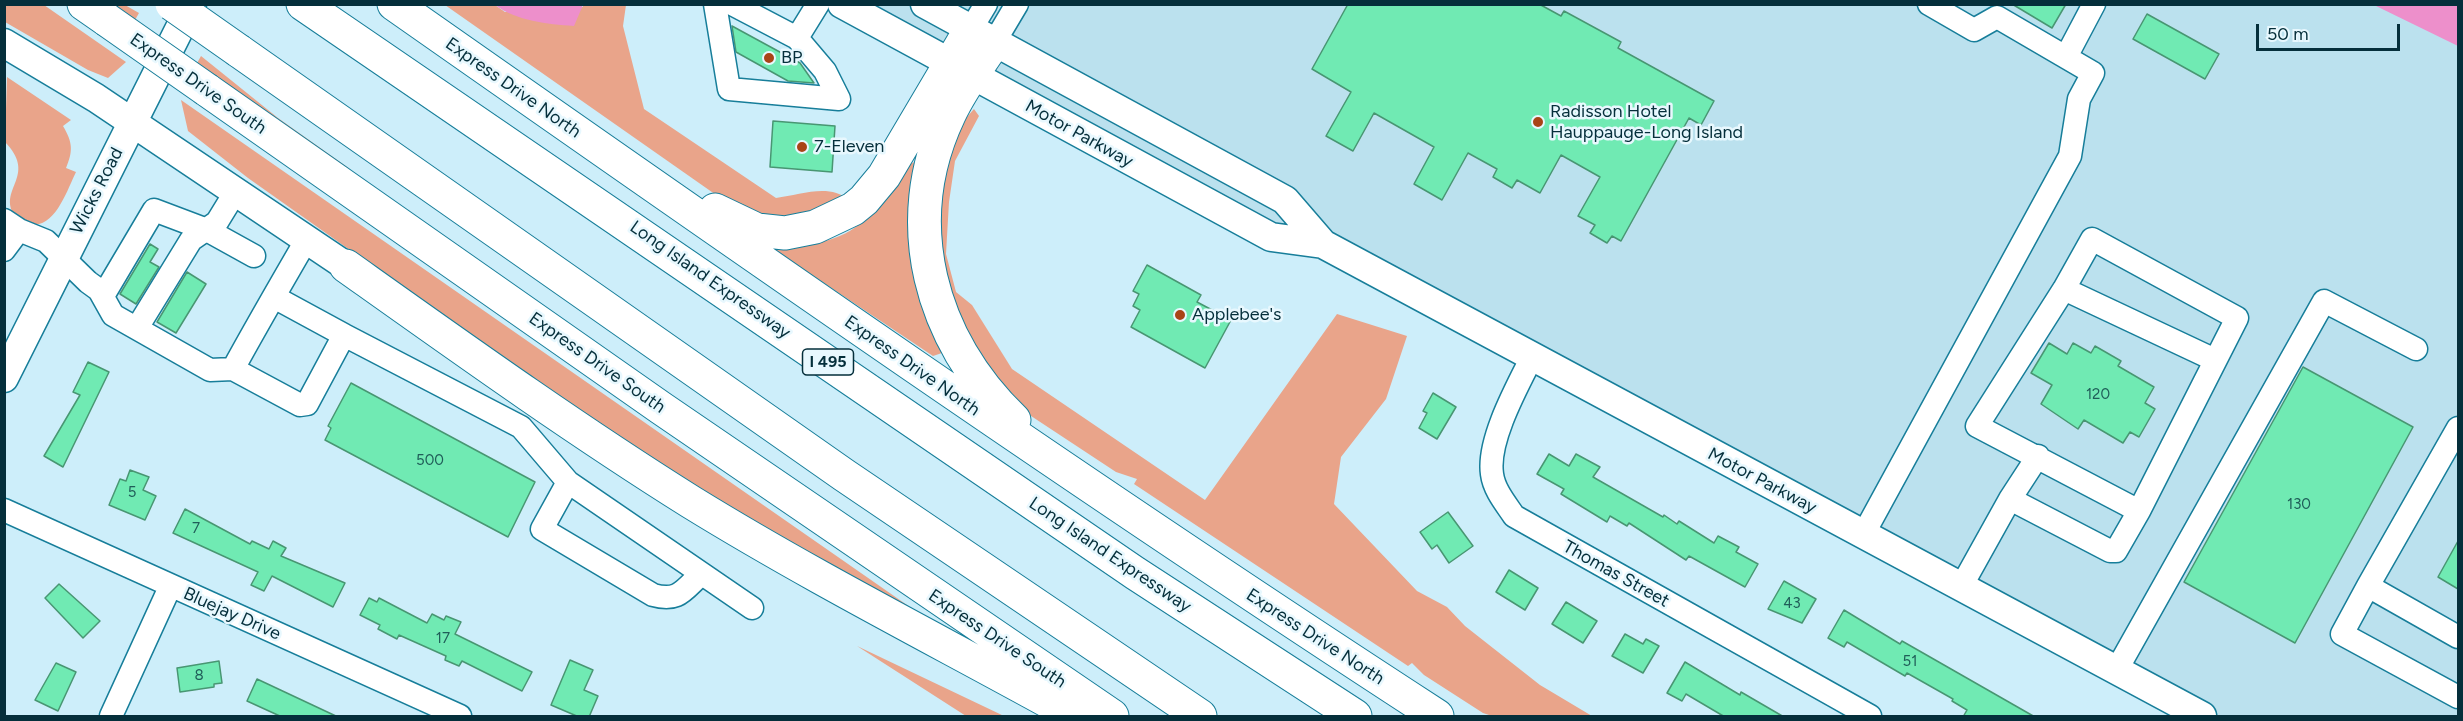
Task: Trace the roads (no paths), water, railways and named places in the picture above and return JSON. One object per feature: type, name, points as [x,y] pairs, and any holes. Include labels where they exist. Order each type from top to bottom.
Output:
[{"type":"highway","points":[[172,4],[843,475],[1200,717]]},
{"type":"highway","name":"Long Island Expressway","points":[[303,4],[1125,566],[1355,717]]},
{"type":"highway","name":"Express Drive North","points":[[394,4],[1074,476],[1437,717]]},
{"type":"highway","name":"Express Drive South","points":[[96,12],[671,415],[1112,717]]},
{"type":"highway","points":[[608,154],[750,227],[785,233],[815,227],[853,209],[874,189],[961,70],[984,25]]},
{"type":"highway","points":[[961,70],[926,189],[924,232],[929,274],[943,321],[975,376],[998,405],[1074,476]]},
{"type":"highway","points":[[346,266],[534,398],[691,502],[830,583],[1075,717]]},
{"type":"main road","name":"Wicks Road","points":[[4,378],[12,344],[64,257],[192,4]]},
{"type":"main road","name":"Motor Parkway","points":[[842,4],[1271,237],[1323,244],[2202,717]]},
{"type":"main road","name":"Motor Parkway","points":[[925,4],[984,25],[1285,200],[1323,244]]},
{"type":"main road","points":[[4,43],[237,191],[346,266]]},
{"type":"street","points":[[715,4],[729,89],[838,99],[825,71],[797,38],[732,4]]},
{"type":"street","points":[[797,38],[818,4]]},
{"type":"street","points":[[984,25],[1017,4]]},
{"type":"street","points":[[1863,535],[2070,156],[2079,99],[2093,73],[1997,17],[1974,30],[1929,4]]},
{"type":"street","points":[[2066,57],[2094,4]]},
{"type":"street","points":[[137,328],[191,240],[217,222],[237,191]]},
{"type":"street","points":[[103,296],[154,210],[207,230],[254,256]]},
{"type":"street","points":[[4,250],[12,225],[37,236],[64,257],[103,296],[113,315],[210,370],[233,369],[300,405],[307,404],[344,335]]},
{"type":"street","points":[[233,369],[307,239]]},
{"type":"street","points":[[2010,499],[2110,551],[2116,551],[2139,511],[2238,318],[2092,239],[2064,289],[1977,426],[2139,511]]},
{"type":"street","points":[[2064,289],[2215,360]]},
{"type":"street","points":[[274,297],[521,427],[568,482],[752,608]]},
{"type":"street","points":[[2116,671],[2324,301],[2416,349]]},
{"type":"street","name":"Thomas Street","points":[[1533,355],[1516,389],[1495,443],[1492,474],[1498,492],[1514,516],[1870,717]]},
{"type":"street","points":[[2458,428],[2342,634],[2458,697]]},
{"type":"street","points":[[1961,588],[2010,499],[2038,456]]},
{"type":"street","points":[[568,482],[542,529],[653,596],[667,599],[677,596],[700,574]]},
{"type":"street","name":"Bluejay Drive","points":[[4,510],[460,717]]},
{"type":"street","points":[[2368,586],[2458,637]]},
{"type":"street","points":[[111,717],[170,587]]},
{"type":"place","name":"BP","points":[[769,58]]},
{"type":"place","name":"Radisson Hotel Hauppauge-Long Island","points":[[1538,122]]},
{"type":"place","name":"7-Eleven","points":[[802,147]]},
{"type":"place","name":"Applebee's","points":[[1180,315]]}]
